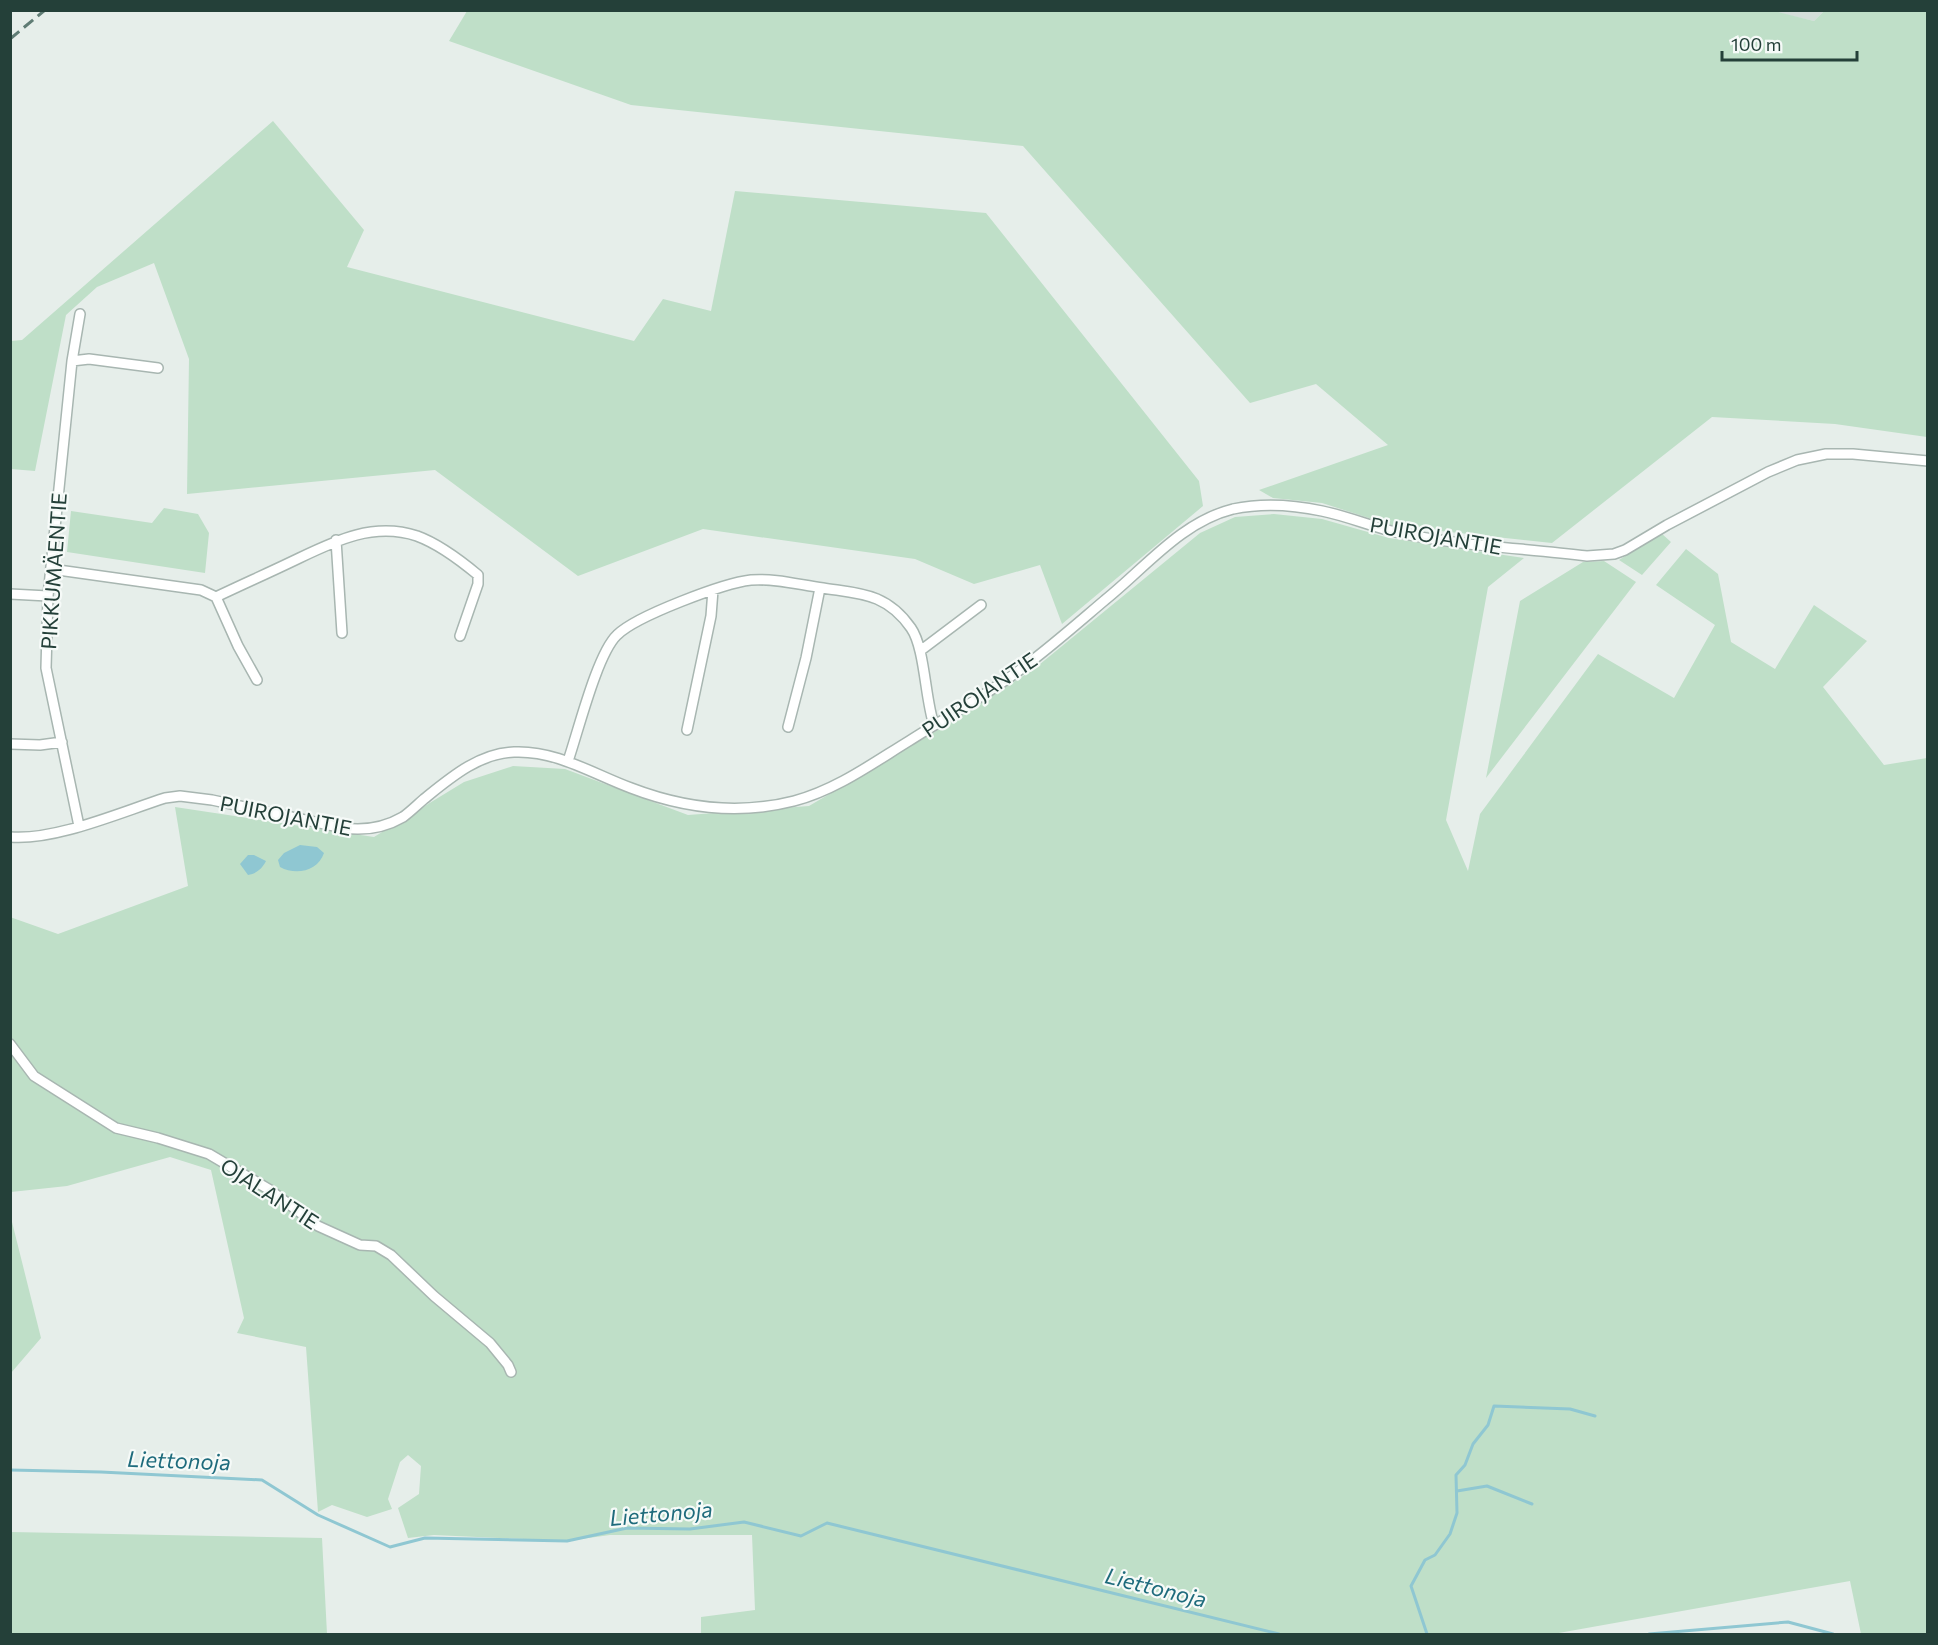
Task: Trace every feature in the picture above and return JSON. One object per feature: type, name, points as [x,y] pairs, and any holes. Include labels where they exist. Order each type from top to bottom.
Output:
[{"type":"street","name":"PIKKUMÄENTIE","points":[[79,826],[46,668],[48,596],[72,361],[80,314]]},
{"type":"street","points":[[72,361],[89,358],[158,368]]},
{"type":"street","name":"PUIROJANTIE","points":[[10,837],[50,835],[165,798],[180,796],[212,800],[360,831],[403,817],[449,779],[492,755],[510,752],[535,752],[568,762],[666,800],[706,808],[735,808],[794,801],[824,790],[858,772],[1024,667],[1196,523],[1233,509],[1275,506],[1323,511],[1394,532],[1457,542],[1587,556],[1602,555],[1625,550],[1768,472],[1797,460],[1835,454],[1928,461]]},
{"type":"street","points":[[216,597],[336,540],[371,531],[396,531],[432,542],[478,575],[478,584],[460,636]]},
{"type":"street","points":[[336,540],[342,633]]},
{"type":"street","points":[[51,569],[201,590],[216,597],[238,646],[257,680]]},
{"type":"street","points":[[568,762],[602,658],[616,635],[646,616],[713,590],[748,580],[861,594],[892,607],[913,631],[920,651],[930,715],[934,725]]},
{"type":"street","points":[[788,727],[806,658],[820,588]]},
{"type":"street","points":[[687,730],[711,616],[713,590]]},
{"type":"street","points":[[10,594],[48,596]]},
{"type":"street","points":[[920,651],[981,605]]},
{"type":"street","points":[[10,744],[40,745],[62,742]]},
{"type":"street","name":"OJALANTIE","points":[[10,1044],[34,1076],[116,1128],[209,1154],[270,1190],[318,1226],[360,1245],[376,1246],[391,1255],[434,1296],[490,1343],[511,1372]]},
{"type":"shaded area","points":[[1770,11],[1824,11],[1814,21]]},
{"type":"green space","points":[[1770,10],[1814,21],[1824,11],[1927,11],[1927,437],[1835,424],[1712,417],[1552,543],[1394,526],[1322,503],[1273,498],[1259,490],[1388,445],[1316,384],[1250,403],[1023,146],[631,105],[449,41],[467,11]]},
{"type":"green space","points":[[273,121],[364,230],[347,267],[634,341],[663,299],[711,311],[735,191],[986,213],[1199,481],[1203,506],[1062,624],[1040,565],[974,584],[915,559],[703,529],[578,576],[435,470],[187,494],[189,359],[154,263],[97,287],[66,315],[35,471],[11,469],[11,341],[22,340]]},
{"type":"green space","points":[[164,508],[198,514],[209,533],[205,573],[67,552],[71,511],[152,523]]},
{"type":"green space","points":[[1274,514],[1322,519],[1389,538],[1524,558],[1488,587],[1446,820],[1468,871],[1480,814],[1598,654],[1674,698],[1715,625],[1656,585],[1686,549],[1718,574],[1731,642],[1775,669],[1814,605],[1867,641],[1823,687],[1884,765],[1927,758],[1927,1634],[1861,1634],[1850,1581],[1553,1634],[701,1634],[701,1617],[755,1610],[752,1535],[610,1535],[567,1541],[434,1535],[408,1538],[398,1508],[419,1494],[421,1466],[408,1455],[400,1462],[388,1499],[392,1509],[367,1517],[332,1505],[318,1512],[306,1347],[237,1333],[244,1318],[211,1170],[170,1157],[67,1186],[11,1192],[10,917],[58,934],[188,886],[175,807],[374,837],[464,782],[513,766],[565,769],[688,815],[809,806],[935,732],[1034,669],[1200,533],[1235,517]]},
{"type":"green space","points":[[1661,533],[1671,542],[1642,575],[1619,560]]},
{"type":"green space","points":[[1604,561],[1636,582],[1486,778],[1520,601],[1583,562]]},
{"type":"green space","points":[[10,1214],[41,1338],[11,1373],[10,1373]]},
{"type":"green space","points":[[11,1532],[322,1538],[327,1634],[11,1634]]},
{"type":"water","points":[[300,845],[317,847],[324,853],[317,864],[312,868],[299,871],[280,867],[278,860],[284,853]]},
{"type":"water","points":[[248,855],[254,855],[266,861],[259,870],[248,875],[240,864]]},
{"type":"waterway","points":[[1427,1634],[1411,1586],[1425,1560],[1435,1555],[1450,1534],[1457,1513],[1456,1475],[1465,1465],[1473,1444],[1488,1425],[1494,1406],[1570,1409],[1595,1416]]},
{"type":"waterway","name":"Liettonoja","points":[[10,1470],[262,1480],[318,1515],[390,1547],[425,1538],[567,1541],[627,1528],[690,1529],[744,1522],[801,1536],[827,1523],[1279,1634]]},
{"type":"waterway","points":[[1457,1491],[1487,1486],[1532,1504]]},
{"type":"waterway","name":"Liettonoja","points":[[1649,1634],[1788,1622],[1833,1634]]},
{"type":"railway","points":[[10,39],[45,10]]}]
